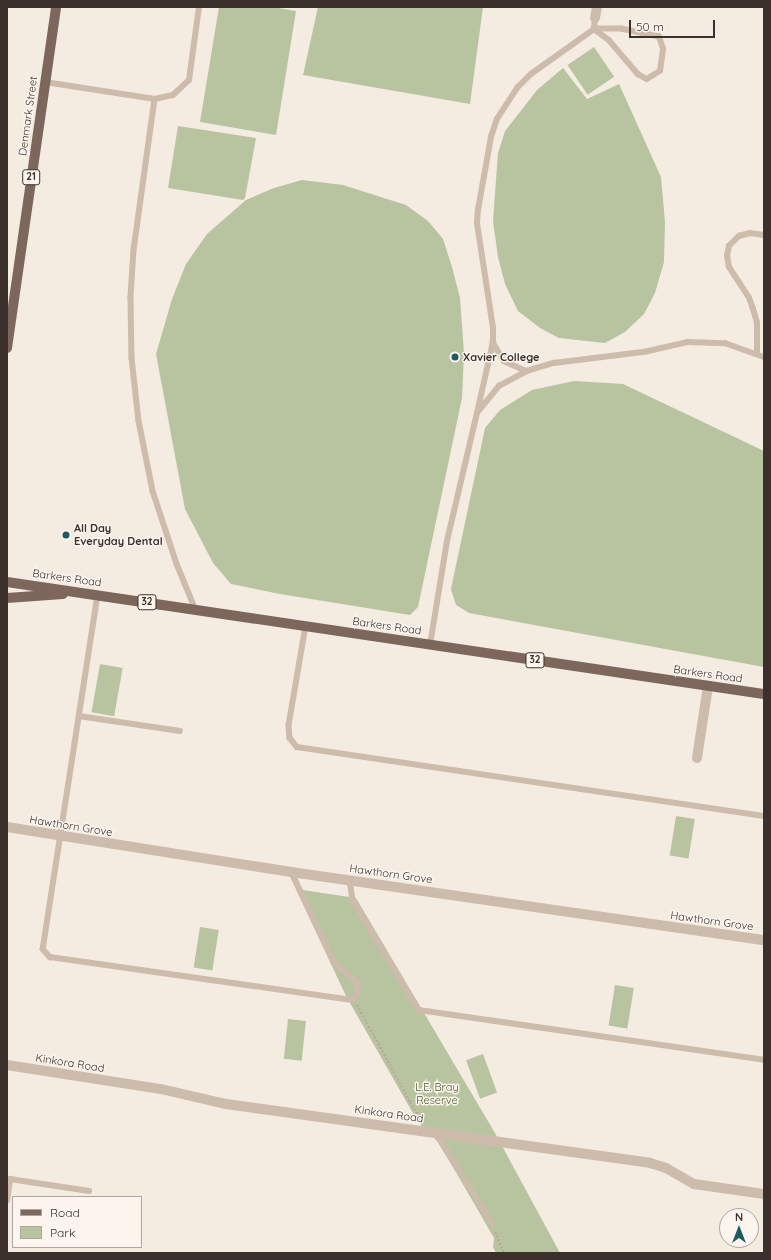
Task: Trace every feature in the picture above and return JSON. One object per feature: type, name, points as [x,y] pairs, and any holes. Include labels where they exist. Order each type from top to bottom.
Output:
[{"type":"main road","name":"Denmark Street","points":[[7,348],[44,82],[56,7]]},
{"type":"main road","name":"Barkers Road","points":[[7,582],[764,694]]},
{"type":"main road","points":[[7,598],[80,592]]},
{"type":"street","points":[[595,18],[597,7]]},
{"type":"street","points":[[697,758],[708,686]]},
{"type":"street","name":"Hawthorn Grove","points":[[10,829],[350,881],[764,940]]},
{"type":"street","name":"Kinkora Road","points":[[7,1065],[161,1089],[226,1104],[650,1163],[666,1168],[694,1184],[764,1194]]},
{"type":"lane","points":[[44,82],[155,98],[173,95],[189,80],[199,7]]},
{"type":"lane","points":[[594,29],[595,18]]},
{"type":"lane","points":[[430,645],[447,541],[493,342],[492,318],[477,223],[491,137],[497,119],[517,88],[543,65],[594,29],[622,28],[659,37],[663,49],[660,71],[647,79],[638,74],[609,40],[594,29]]},
{"type":"lane","points":[[155,98],[133,265],[132,358],[140,428],[153,490],[180,570],[196,610]]},
{"type":"lane","points":[[757,354],[757,323],[753,309],[746,293],[729,266],[727,256],[729,246],[739,236],[750,233],[764,235]]},
{"type":"lane","points":[[493,342],[504,361],[527,371]]},
{"type":"lane","points":[[477,413],[499,386],[527,371],[554,363],[644,352],[688,342],[725,343],[764,357]]},
{"type":"lane","points":[[98,595],[43,949],[50,957],[311,996],[349,1000],[354,999],[359,991],[358,984],[334,963],[291,872]]},
{"type":"lane","points":[[306,626],[289,725],[290,738],[297,747],[764,816]]},
{"type":"lane","points":[[80,716],[180,731]]},
{"type":"lane","points":[[350,881],[353,900],[419,1010],[764,1060]]},
{"type":"lane","points":[[437,1134],[493,1225]]},
{"type":"lane","points":[[7,1202],[10,1179],[89,1191]]},
{"type":"path","points":[[354,999],[410,1102],[423,1121],[437,1134]]},
{"type":"path","points":[[493,1225],[504,1253]]},
{"type":"green space","points":[[219,7],[272,7],[296,11],[276,135],[200,122]]},
{"type":"green space","points":[[318,7],[483,7],[470,104],[303,75]]},
{"type":"green space","points":[[594,47],[614,77],[588,95],[567,65]]},
{"type":"green space","points":[[563,68],[587,99],[619,84],[661,177],[665,222],[664,262],[655,293],[644,314],[625,332],[605,343],[559,338],[540,328],[518,311],[505,284],[498,257],[493,221],[498,153],[505,131],[537,90]]},
{"type":"green space","points":[[178,126],[256,138],[245,198],[243,200],[168,188]]},
{"type":"green space","points":[[302,180],[343,185],[406,205],[428,221],[443,239],[460,298],[464,353],[462,398],[418,607],[410,615],[280,594],[231,584],[213,563],[185,509],[156,354],[172,299],[186,264],[207,234],[246,200],[274,188]]},
{"type":"green space","points":[[574,381],[623,384],[764,451],[764,667],[469,613],[456,605],[451,589],[485,428],[500,410],[532,390]]},
{"type":"green space","points":[[100,664],[123,668],[114,716],[91,712]]},
{"type":"green space","points":[[676,816],[695,819],[689,858],[670,856]]},
{"type":"green space","name":"L.E. Bray Reserve","points":[[296,889],[356,898],[495,1133],[560,1253],[496,1253],[493,1247],[494,1238],[457,1174],[437,1141],[418,1122],[346,996]]},
{"type":"green space","points":[[200,927],[219,930],[212,970],[194,967]]},
{"type":"green space","points":[[615,985],[634,988],[627,1028],[609,1025]]},
{"type":"green space","points":[[288,1019],[306,1021],[302,1061],[284,1059]]},
{"type":"green space","points":[[483,1054],[497,1093],[480,1099],[466,1060]]},
{"type":"place","name":"Xavier College","points":[[455,357]]},
{"type":"place","name":"All Day Everyday Dental","points":[[66,535]]}]
